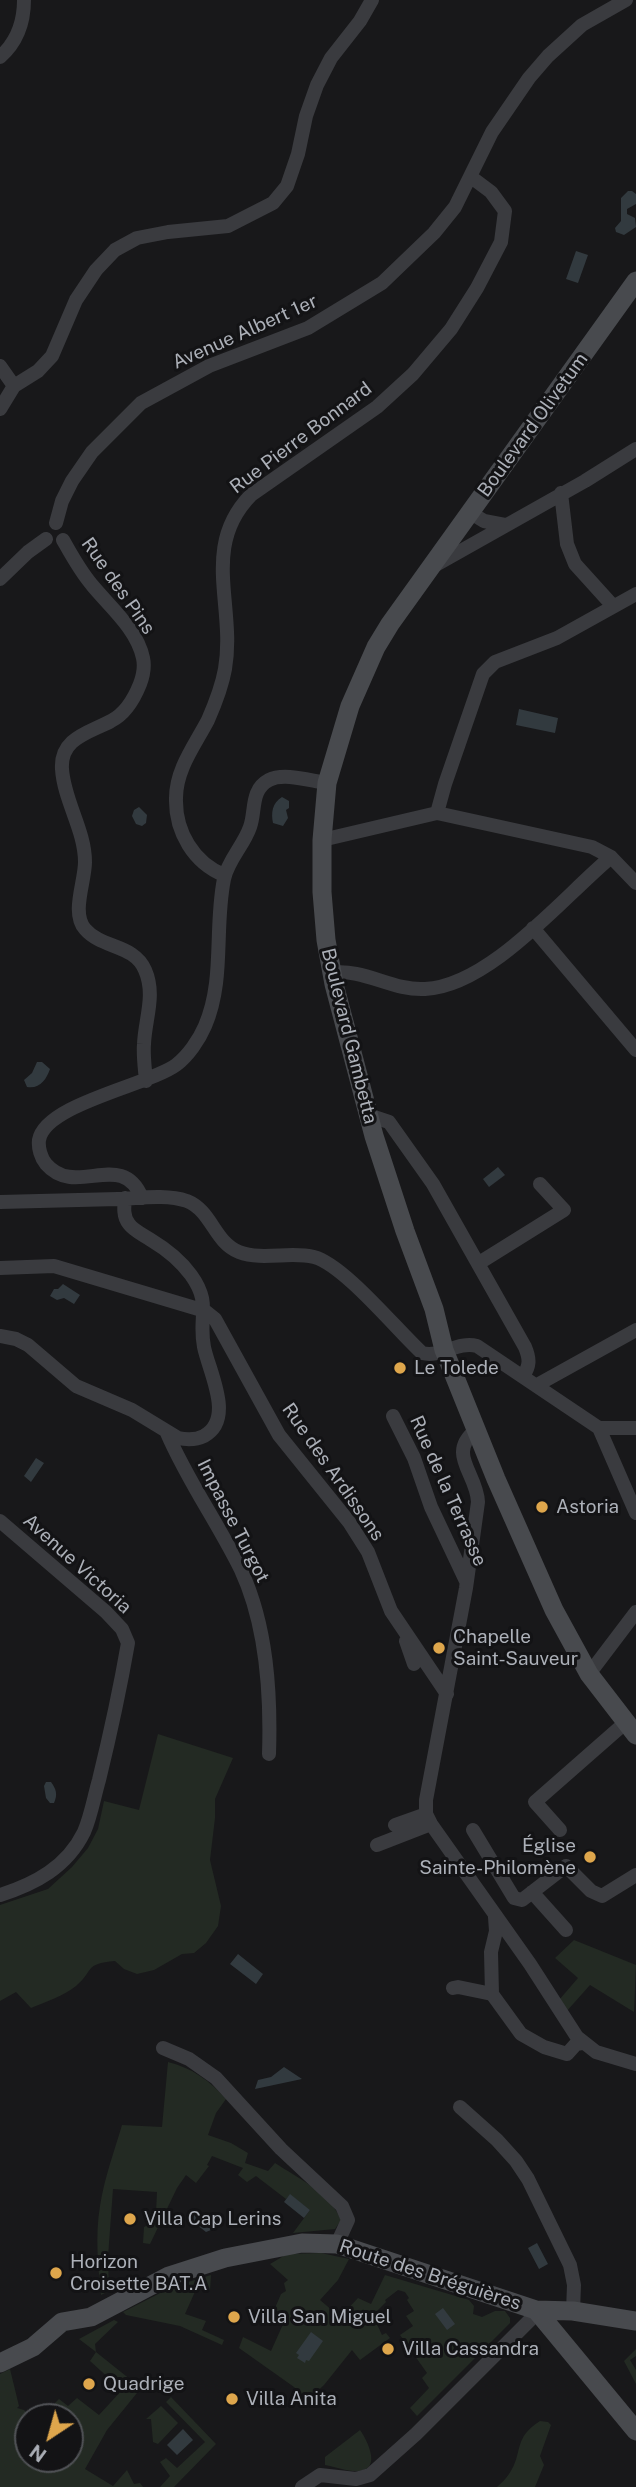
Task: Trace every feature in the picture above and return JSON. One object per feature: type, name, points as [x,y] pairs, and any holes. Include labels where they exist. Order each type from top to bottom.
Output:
[{"type":"main road","name":"Boulevard Olivetum","points":[[430,568],[636,281]]},
{"type":"main road","name":"Boulevard Gambetta","points":[[430,568],[390,624],[362,676],[341,731],[327,783],[321,840],[323,912],[331,973],[368,1115],[392,1194],[434,1309],[444,1350],[554,1610],[589,1674],[631,1729]]},
{"type":"main road","name":"Route des Bréguières","points":[[0,2363],[33,2347],[62,2322],[91,2317],[149,2285],[190,2269],[276,2247],[319,2242],[337,2244],[536,2309],[573,2311],[636,2321]]},
{"type":"main road","points":[[536,2309],[636,2431]]},
{"type":"street","points":[[0,57],[16,39],[24,11],[24,0]]},
{"type":"street","points":[[0,409],[14,386],[38,371],[52,356],[76,300],[96,270],[115,250],[138,238],[228,226],[273,203],[287,186],[317,85],[331,58],[360,21],[372,0]]},
{"type":"street","name":"Avenue Albert 1er","points":[[56,523],[62,501],[72,481],[92,452],[141,403],[209,366],[308,328],[382,283],[435,233],[456,207],[492,132],[529,78],[548,56],[582,25],[626,0]]},
{"type":"street","name":"Rue Pierre Bonnard","points":[[225,875],[212,870],[194,853],[177,816],[176,798],[183,765],[208,719],[225,669],[228,643],[223,548],[228,527],[237,509],[251,495],[377,407],[413,374],[451,329],[477,288],[500,242],[505,211],[491,192],[471,177]]},
{"type":"street","points":[[0,366],[14,386]]},
{"type":"street","points":[[430,568],[636,449]]},
{"type":"street","points":[[561,494],[567,544],[575,564],[613,606]]},
{"type":"street","points":[[471,513],[485,521],[505,525]]},
{"type":"street","points":[[56,523],[64,529],[62,540],[55,544],[46,540],[46,526],[56,523]]},
{"type":"street","points":[[0,579],[28,552],[46,540]]},
{"type":"street","name":"Rue des Pins","points":[[62,540],[79,569],[131,632],[144,661],[143,675],[132,701],[112,721],[72,741],[64,752],[62,770],[83,844],[85,862],[79,918],[85,929],[93,935],[133,954],[145,969],[151,991],[144,1044],[146,1081]]},
{"type":"street","points":[[437,813],[483,674],[495,662],[557,638],[636,594]]},
{"type":"street","points":[[142,1198],[138,1188],[124,1176],[106,1174],[71,1179],[60,1176],[42,1159],[39,1139],[50,1124],[64,1114],[105,1093],[146,1081],[178,1064],[195,1045],[205,1027],[214,1000],[219,907],[225,875],[252,825],[256,796],[262,785],[280,777],[327,783]]},
{"type":"street","points":[[321,840],[437,813],[592,847],[611,857],[636,883]]},
{"type":"street","points":[[331,973],[358,973],[406,989],[428,989],[452,983],[494,962],[611,857]]},
{"type":"street","points":[[533,928],[636,1049]]},
{"type":"street","points":[[368,1115],[388,1122],[395,1129],[433,1184],[529,1356],[529,1366],[523,1376]]},
{"type":"street","points":[[479,1263],[564,1210],[540,1184]]},
{"type":"street","points":[[0,1336],[28,1345],[76,1386],[132,1410],[167,1433],[186,1440],[200,1438],[211,1432],[219,1417],[218,1399],[204,1346],[202,1325],[205,1301],[191,1275],[169,1252],[128,1224],[124,1210],[125,1198]]},
{"type":"street","points":[[0,1202],[174,1198],[189,1202],[201,1210],[223,1243],[244,1254],[316,1258],[345,1276],[422,1353],[430,1355],[461,1344],[477,1346],[598,1428],[636,1513]]},
{"type":"street","points":[[0,1268],[54,1266],[205,1311]]},
{"type":"street","name":"Rue des Ardissons","points":[[205,1311],[215,1319],[279,1435],[349,1522],[368,1552],[391,1611],[447,1693]]},
{"type":"street","points":[[537,1385],[636,1330]]},
{"type":"street","name":"Rue de la Terrasse","points":[[393,1416],[414,1458],[431,1507],[467,1582]]},
{"type":"street","points":[[474,1423],[462,1452],[478,1496],[467,1582],[426,1800],[428,1819],[582,2043],[606,2056],[636,2064]]},
{"type":"street","points":[[598,1428],[636,1428]]},
{"type":"street","name":"Impasse Turgot","points":[[167,1433],[242,1572],[260,1625],[271,1714],[269,1754]]},
{"type":"street","name":"Avenue Victoria","points":[[0,1521],[106,1612],[122,1629],[128,1643],[113,1719],[84,1832],[62,1861],[43,1877],[29,1886],[0,1895]]},
{"type":"street","points":[[589,1674],[636,1612]]},
{"type":"street","points":[[401,1626],[414,1664]]},
{"type":"street","points":[[560,1830],[535,1802],[631,1729]]},
{"type":"street","points":[[395,1825],[428,1819]]},
{"type":"street","points":[[377,1845],[428,1819]]},
{"type":"street","points":[[473,1830],[514,1898],[527,1896],[566,1866],[596,1895],[608,1893],[634,1880]]},
{"type":"street","points":[[527,1896],[566,1930]]},
{"type":"street","points":[[495,1915],[496,1931],[491,1952],[492,1994],[515,2029],[527,2039],[556,2052],[567,2054],[576,2044],[582,2043]]},
{"type":"street","points":[[453,1989],[458,1987],[492,1994]]},
{"type":"street","points":[[163,2048],[204,2067],[281,2148],[342,2206],[348,2220],[337,2244]]},
{"type":"street","points":[[460,2107],[497,2140],[528,2179],[570,2265],[574,2285],[573,2311]]},
{"type":"street","points":[[302,2487],[320,2475],[356,2479],[359,2482],[416,2434],[531,2319],[536,2309]]},
{"type":"shaded area","points":[[628,191],[636,194],[636,204],[627,209],[627,214],[635,218],[636,227],[624,235],[616,232],[615,228],[621,221],[621,198]]},
{"type":"shaded area","points":[[576,251],[588,255],[578,283],[566,279]]},
{"type":"shaded area","points":[[519,709],[558,718],[555,733],[516,725]]},
{"type":"shaded area","points":[[282,797],[289,801],[289,808],[286,810],[288,818],[283,826],[273,823],[272,816],[274,805]]},
{"type":"shaded area","points":[[139,807],[147,815],[146,823],[142,826],[136,824],[132,816],[134,810]]},
{"type":"shaded area","points":[[37,1062],[42,1062],[50,1069],[39,1085],[27,1087],[24,1080],[32,1073]]},
{"type":"shaded area","points":[[498,1167],[505,1175],[489,1187],[483,1179]]},
{"type":"shaded area","points":[[63,1284],[80,1295],[74,1304],[64,1298],[57,1300],[50,1296],[54,1289]]},
{"type":"shaded area","points":[[36,1458],[44,1463],[31,1482],[24,1476]]},
{"type":"shaded area","points":[[158,1734],[233,1758],[215,1799],[210,1860],[221,1906],[218,1926],[206,1943],[194,1953],[182,1954],[154,1970],[137,1974],[124,1969],[115,1961],[105,1962],[94,1966],[71,1990],[31,2008],[16,1992],[0,2001],[0,1905],[48,1889],[72,1867],[88,1848],[98,1829],[104,1801],[139,1810]]},
{"type":"shaded area","points":[[46,1782],[51,1782],[55,1789],[54,1803],[50,1803],[46,1798]]},
{"type":"shaded area","points":[[574,1940],[636,1965],[634,2012],[590,1985],[566,2012],[559,2000],[578,1978],[555,1958]]},
{"type":"shaded area","points":[[238,1954],[263,1974],[256,1984],[230,1964]]},
{"type":"shaded area","points":[[168,2062],[200,2076],[226,2099],[216,2113],[208,2135],[231,2143],[248,2153],[245,2163],[268,2171],[275,2163],[321,2194],[336,2210],[341,2220],[335,2229],[293,2233],[310,2210],[290,2195],[286,2199],[256,2176],[247,2182],[238,2175],[243,2168],[212,2156],[207,2165],[209,2166],[196,2183],[186,2175],[150,2244],[143,2243],[144,2227],[150,2224],[150,2213],[156,2213],[157,2192],[113,2189],[108,2257],[109,2291],[101,2295],[98,2217],[110,2166],[122,2125],[162,2127]]},
{"type":"shaded area","points":[[284,2067],[302,2079],[255,2089],[258,2080],[271,2077]]},
{"type":"shaded area","points":[[290,2194],[310,2210],[304,2218],[284,2202]]},
{"type":"shaded area","points":[[193,2209],[212,2224],[211,2230],[206,2232],[187,2217]]},
{"type":"shaded area","points":[[537,2243],[548,2264],[539,2269],[528,2248]]},
{"type":"shaded area","points":[[321,2253],[349,2259],[338,2280],[320,2300],[340,2317],[358,2298],[371,2304],[385,2275],[469,2300],[474,2306],[473,2314],[482,2317],[495,2311],[505,2311],[510,2323],[417,2416],[410,2408],[429,2388],[422,2378],[427,2373],[400,2335],[413,2326],[406,2316],[414,2311],[405,2292],[398,2290],[385,2300],[378,2310],[380,2313],[374,2318],[382,2335],[386,2333],[390,2338],[360,2360],[352,2350],[324,2385],[308,2400],[239,2348],[243,2337],[271,2351],[284,2322],[272,2315],[281,2294],[286,2291],[284,2283],[288,2280],[270,2264],[287,2254]]},
{"type":"shaded area","points":[[211,2275],[210,2291],[198,2285],[185,2314],[206,2321],[202,2330],[224,2340],[222,2345],[180,2326],[126,2315],[123,2312],[172,2287]]},
{"type":"shaded area","points":[[443,2308],[455,2324],[447,2330],[435,2314]]},
{"type":"shaded area","points":[[114,2320],[118,2322],[95,2344],[96,2352],[79,2339]]},
{"type":"shaded area","points":[[311,2332],[323,2341],[305,2363],[297,2358],[299,2355],[296,2353]]},
{"type":"shaded area","points":[[636,2349],[636,2356],[630,2360],[636,2370],[636,2384],[624,2361]]},
{"type":"shaded area","points":[[96,2352],[141,2388],[107,2430],[85,2469],[113,2486],[127,2470],[134,2484],[140,2483],[143,2487],[0,2487],[0,2374],[10,2369],[18,2403],[14,2403],[14,2473],[84,2473],[84,2403],[99,2415],[122,2390],[90,2361]]},
{"type":"shaded area","points":[[171,2397],[216,2444],[174,2487],[160,2487],[170,2476],[160,2462],[166,2458],[177,2468],[205,2442],[166,2402]]},
{"type":"shaded area","points":[[161,2406],[178,2423],[158,2444],[153,2442],[151,2419],[146,2419]]},
{"type":"shaded area","points":[[540,2421],[551,2425],[540,2456],[544,2465],[535,2487],[497,2487],[513,2466],[525,2434]]},
{"type":"shaded area","points":[[183,2429],[193,2440],[177,2455],[167,2445]]},
{"type":"shaded area","points":[[360,2430],[371,2454],[370,2465],[366,2469],[351,2471],[325,2465],[325,2457]]},
{"type":"place","name":"Le Tolede","points":[[400,1368]]},
{"type":"place","name":"Astoria","points":[[542,1507]]},
{"type":"place","name":"Chapelle Saint-Sauveur","points":[[439,1648]]},
{"type":"place","name":"Église Sainte-Philomène","points":[[590,1857]]},
{"type":"place","name":"Villa Cap Lerins","points":[[130,2219]]},
{"type":"place","name":"Horizon Croisette BAT.A","points":[[56,2273]]},
{"type":"place","name":"Villa San Miguel","points":[[234,2317]]},
{"type":"place","name":"Villa Cassandra","points":[[388,2349]]},
{"type":"place","name":"Quadrige","points":[[89,2384]]},
{"type":"place","name":"Villa Anita","points":[[232,2399]]}]
